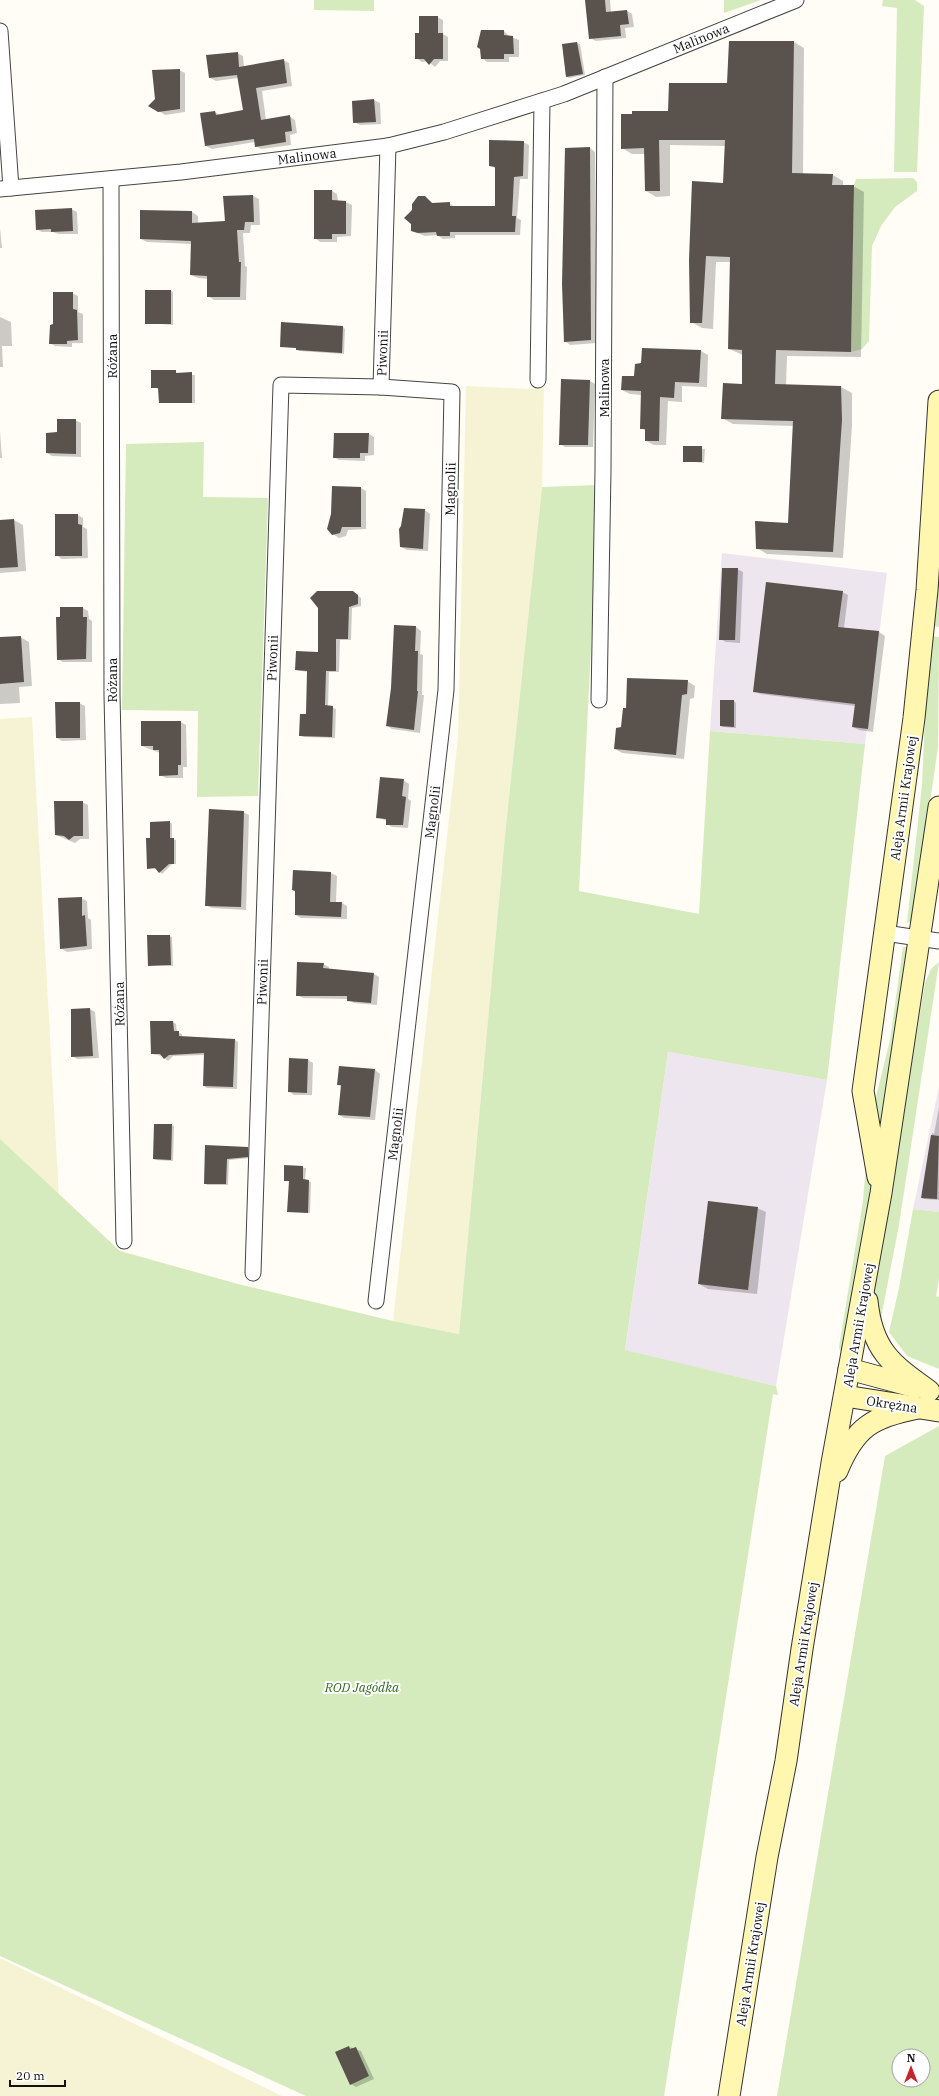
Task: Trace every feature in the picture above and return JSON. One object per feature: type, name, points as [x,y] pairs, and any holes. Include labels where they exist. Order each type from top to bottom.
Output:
[{"type":"street","name":"Malinowa","points":[[6,188],[181,172],[388,146],[444,132],[542,101],[796,0]]},
{"type":"street","points":[[0,30],[6,188]]},
{"type":"street","name":"Malinowa","points":[[599,700],[603,463],[605,77]]},
{"type":"street","points":[[538,380],[542,101]]},
{"type":"street","name":"Piwonii","points":[[253,1273],[281,385],[381,387],[388,146]]},
{"type":"street","name":"Różana","points":[[111,179],[112,695],[124,1241]]},
{"type":"street","name":"Magnolii","points":[[376,1301],[446,690],[452,392],[381,387]]},
{"type":"street","name":"Aleja Armii Krajowej","points":[[881,1193],[863,1091],[909,760],[923,628],[939,401]]},
{"type":"street","name":"Aleja Armii Krajowej","points":[[729,2096],[767,1857],[786,1761],[826,1500],[881,1193],[930,939],[939,807]]},
{"type":"street","points":[[885,933],[930,939]]},
{"type":"street","points":[[865,1283],[868,1317],[878,1344],[892,1364],[934,1392]]},
{"type":"street","name":"Okrężna","points":[[847,1383],[890,1389],[934,1392]]},
{"type":"street","name":"Okrężna","points":[[847,1383],[918,1408],[939,1411]]},
{"type":"street","points":[[826,1500],[844,1456],[866,1426],[886,1415],[918,1408]]},
{"type":"shaded area","points":[[466,386],[528,389],[544,387],[542,487],[505,835],[459,1334],[393,1321],[458,738]]},
{"type":"shaded area","points":[[722,553],[887,573],[865,744],[710,731]]},
{"type":"shaded area","points":[[32,717],[59,1197],[0,1139],[0,719]]},
{"type":"shaded area","points":[[668,1052],[827,1080],[776,1386],[625,1351]]},
{"type":"shaded area","points":[[939,1087],[939,1212],[913,1209]]},
{"type":"shaded area","points":[[0,1958],[282,2096],[0,2096]]},
{"type":"green space","points":[[314,0],[374,0],[374,11],[314,10]]},
{"type":"green space","points":[[724,0],[761,0],[724,13]]},
{"type":"green space","points":[[883,0],[915,0],[924,6],[917,172],[894,172],[897,8],[882,6]]},
{"type":"green space","points":[[913,178],[917,182],[917,191],[895,207],[881,226],[872,246],[869,341],[862,349],[851,352],[854,185],[856,179]]},
{"type":"green space","points":[[204,442],[203,497],[268,498],[258,796],[197,797],[198,711],[122,710],[126,444]]},
{"type":"green space","name":"ROD Jagódka","points":[[599,485],[579,891],[699,914],[710,731],[865,744],[827,1080],[668,1052],[625,1350],[776,1386],[778,1395],[773,1394],[664,2096],[306,2096],[0,1956],[0,1139],[120,1251],[238,1284],[393,1321],[459,1334],[505,835],[542,487]]},
{"type":"green space","points":[[939,552],[939,627],[934,626]]},
{"type":"green space","points":[[933,636],[939,637],[938,747],[913,921],[907,923],[922,785],[925,717]]},
{"type":"green space","points":[[903,947],[908,947],[846,1350],[840,1351],[839,1347],[863,1201],[869,1125],[890,1040]]},
{"type":"green space","points":[[939,962],[899,1225],[880,1323],[875,1312],[874,1289],[925,983],[931,969]]},
{"type":"green space","points":[[913,1209],[939,1212],[939,1279],[936,1296],[939,1297],[939,1369],[907,1356],[889,1332],[899,1288]]},
{"type":"green space","points":[[939,1426],[939,2096],[777,2096],[885,1456]]},
{"type":"building","points":[[585,0],[605,0],[606,12],[627,10],[629,24],[620,25],[621,36],[589,39]]},
{"type":"building","points":[[419,16],[438,16],[438,33],[443,33],[443,59],[434,59],[429,65],[424,59],[415,59],[415,33],[419,33]]},
{"type":"building","points":[[481,30],[504,30],[504,35],[513,36],[514,54],[504,54],[504,59],[481,59],[480,49],[477,47]]},
{"type":"building","points":[[729,41],[794,41],[792,173],[833,174],[832,185],[854,185],[851,352],[776,350],[775,384],[841,386],[842,420],[833,552],[756,549],[755,521],[788,523],[793,421],[721,419],[723,383],[742,384],[742,350],[728,349],[730,257],[706,256],[702,323],[690,323],[689,260],[692,181],[723,183],[725,140],[659,140],[660,191],[645,191],[644,148],[621,149],[621,114],[632,114],[632,111],[668,111],[669,83],[727,83]]},
{"type":"building","points":[[577,42],[583,74],[566,77],[562,44]]},
{"type":"building","points":[[238,52],[239,67],[284,59],[287,83],[256,88],[261,120],[290,115],[292,131],[285,132],[286,142],[255,147],[254,139],[205,146],[200,113],[215,111],[216,115],[243,110],[237,75],[209,78],[206,55]]},
{"type":"building","points":[[180,69],[180,109],[158,112],[148,106],[155,99],[152,70]]},
{"type":"building","points":[[374,99],[376,122],[353,123],[352,101]]},
{"type":"building","points":[[489,140],[524,141],[523,176],[514,177],[512,216],[516,216],[515,232],[450,232],[450,236],[437,236],[436,232],[418,233],[411,231],[411,224],[404,218],[412,210],[412,204],[418,196],[425,196],[432,203],[450,202],[450,206],[495,206],[495,167],[489,166]]},
{"type":"building","points":[[590,147],[591,340],[564,342],[562,284],[565,148]]},
{"type":"building","points":[[314,190],[332,190],[332,200],[346,201],[346,234],[332,234],[332,239],[314,239]]},
{"type":"building","points":[[253,195],[254,222],[245,222],[244,230],[237,230],[239,262],[241,262],[240,297],[207,297],[207,276],[190,275],[191,241],[140,239],[140,210],[192,211],[192,223],[225,221],[223,196]]},
{"type":"building","points":[[72,208],[73,231],[51,232],[51,229],[36,230],[35,210]]},
{"type":"building","points":[[145,290],[171,290],[171,324],[145,324]]},
{"type":"building","points":[[53,292],[73,292],[73,309],[77,310],[78,340],[67,341],[67,344],[49,344],[50,325],[53,324]]},
{"type":"building","points":[[281,322],[343,326],[342,353],[296,350],[296,348],[280,347]]},
{"type":"building","points":[[642,348],[701,350],[699,383],[675,382],[674,398],[660,397],[659,441],[645,441],[645,429],[640,429],[641,391],[621,390],[622,376],[634,376],[635,364],[641,363]]},
{"type":"building","points":[[151,370],[176,370],[176,373],[192,372],[192,403],[159,403],[158,388],[151,388]]},
{"type":"building","points":[[561,379],[590,380],[588,445],[559,445]]},
{"type":"building","points":[[57,419],[76,419],[76,454],[46,453],[46,433],[57,432]]},
{"type":"building","points":[[334,433],[369,433],[368,453],[360,453],[360,458],[333,458]]},
{"type":"building","points":[[683,446],[702,446],[702,462],[683,462]]},
{"type":"building","points":[[332,486],[361,487],[361,527],[342,527],[340,533],[332,535],[327,529],[331,514]]},
{"type":"building","points":[[404,508],[425,509],[423,549],[400,547],[399,529],[401,526]]},
{"type":"building","points":[[55,514],[78,514],[78,524],[82,525],[82,556],[55,556]]},
{"type":"building","points":[[14,519],[18,567],[0,568],[0,520]]},
{"type":"building","points":[[722,568],[738,568],[735,640],[719,640]]},
{"type":"building","points":[[766,582],[843,591],[838,627],[879,631],[868,729],[852,727],[855,704],[753,692]]},
{"type":"building","points":[[317,591],[353,591],[358,595],[358,604],[349,607],[348,639],[336,639],[336,671],[326,671],[325,705],[333,706],[332,737],[299,736],[300,714],[306,714],[307,671],[295,670],[296,651],[318,652],[318,608],[310,598]]},
{"type":"building","points":[[60,607],[83,607],[83,617],[87,617],[86,659],[57,660],[56,617],[60,617]]},
{"type":"building","points":[[394,625],[416,626],[415,651],[418,651],[418,691],[414,730],[386,726],[391,688]]},
{"type":"building","points":[[21,636],[24,682],[0,684],[0,637]]},
{"type":"building","points":[[627,678],[688,680],[687,694],[682,695],[676,755],[614,749],[616,728],[621,727],[623,708],[626,708]]},
{"type":"building","points":[[720,700],[734,700],[734,727],[720,726]]},
{"type":"building","points":[[55,702],[80,702],[80,738],[56,738]]},
{"type":"building","points":[[141,721],[181,721],[181,765],[178,765],[178,775],[159,776],[159,750],[153,750],[153,746],[141,746]]},
{"type":"building","points":[[380,777],[404,779],[402,796],[406,797],[403,825],[386,825],[386,819],[376,818]]},
{"type":"building","points":[[54,801],[83,801],[83,836],[74,836],[69,840],[64,836],[55,835]]},
{"type":"building","points":[[209,809],[244,811],[241,907],[205,906]]},
{"type":"building","points":[[170,821],[170,838],[174,838],[174,864],[169,864],[159,873],[155,868],[147,869],[146,838],[150,838],[150,822]]},
{"type":"building","points":[[293,870],[331,872],[330,902],[342,902],[341,917],[295,915],[295,891],[292,890]]},
{"type":"building","points":[[82,897],[82,916],[85,915],[87,946],[60,949],[58,898]]},
{"type":"building","points":[[147,935],[170,935],[171,965],[148,966]]},
{"type":"building","points":[[297,962],[324,963],[323,968],[374,973],[371,1003],[347,1001],[347,996],[296,996]]},
{"type":"building","points":[[90,1008],[93,1056],[71,1057],[71,1009]]},
{"type":"building","points":[[150,1021],[173,1021],[174,1031],[179,1031],[179,1036],[235,1039],[233,1087],[203,1086],[204,1053],[169,1055],[164,1059],[160,1054],[151,1054]]},
{"type":"building","points":[[289,1058],[308,1059],[307,1093],[288,1092]]},
{"type":"building","points":[[339,1066],[375,1069],[370,1117],[338,1115],[341,1085],[337,1085]]},
{"type":"building","points":[[154,1124],[172,1124],[171,1160],[153,1159]]},
{"type":"building","points":[[931,1135],[939,1136],[937,1199],[921,1198]]},
{"type":"building","points":[[205,1145],[248,1147],[248,1157],[227,1159],[226,1184],[204,1184]]},
{"type":"building","points":[[284,1165],[303,1166],[303,1179],[309,1180],[308,1213],[287,1212],[289,1181],[284,1181]]},
{"type":"building","points":[[708,1201],[758,1207],[748,1290],[698,1284]]},
{"type":"building","points":[[349,2046],[350,2049],[356,2047],[369,2076],[350,2085],[335,2052]]}]
